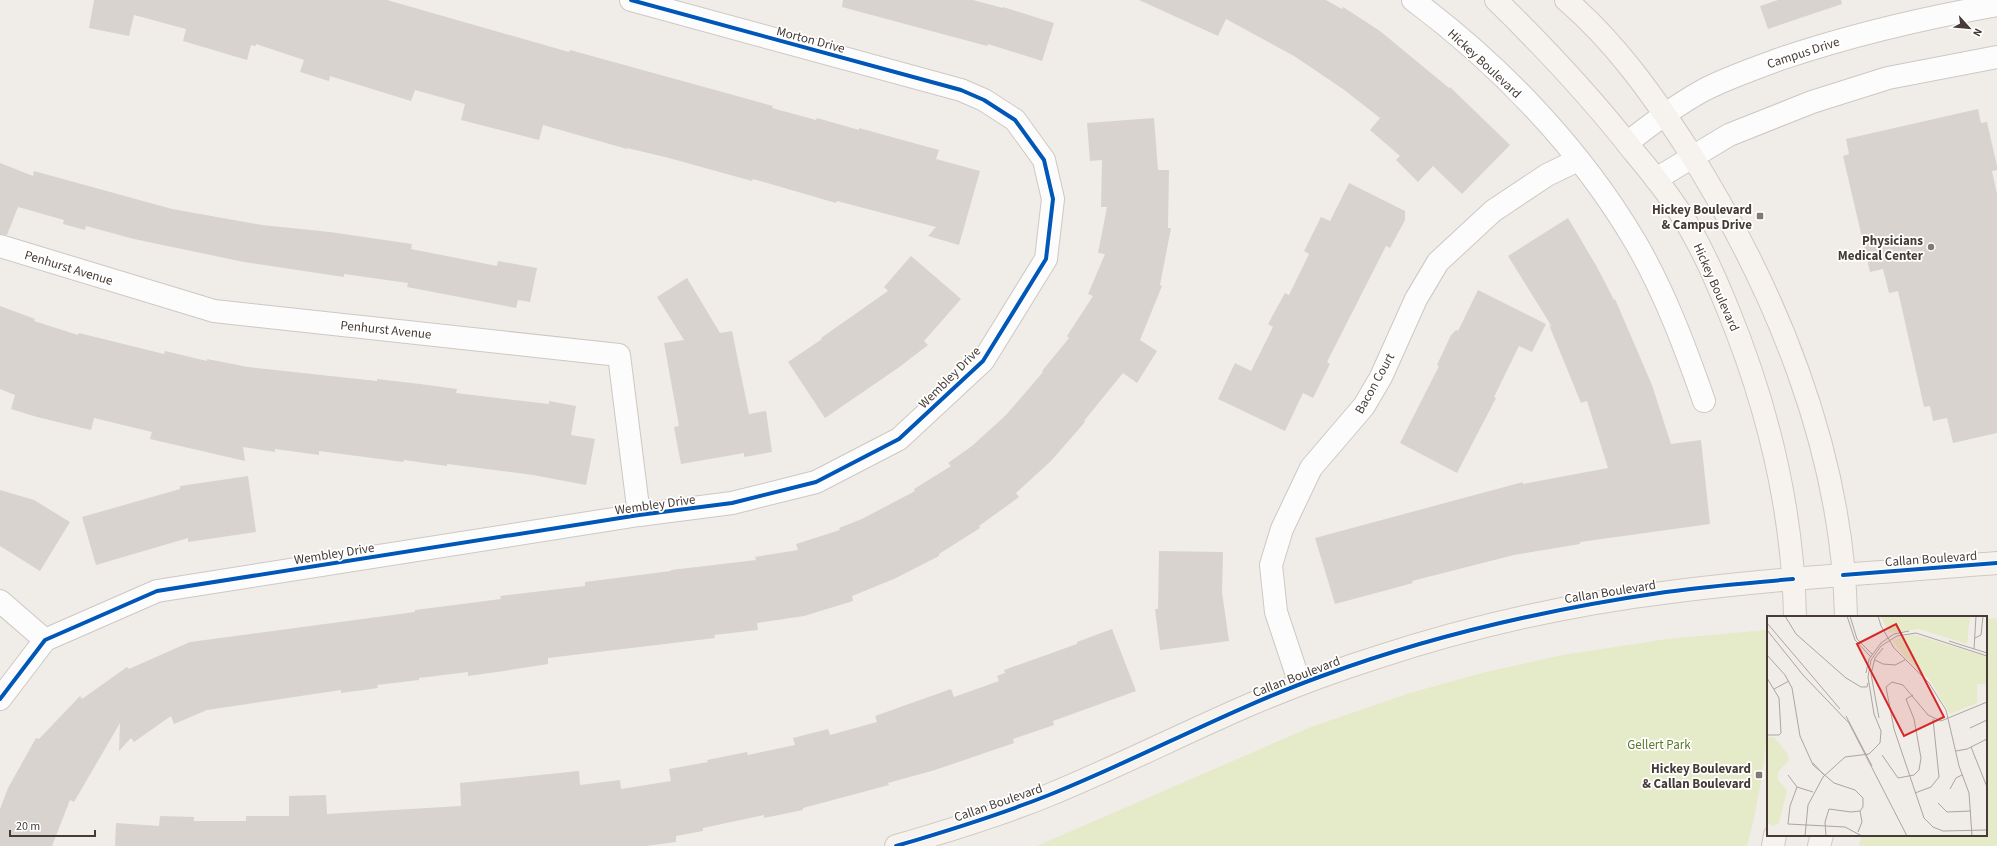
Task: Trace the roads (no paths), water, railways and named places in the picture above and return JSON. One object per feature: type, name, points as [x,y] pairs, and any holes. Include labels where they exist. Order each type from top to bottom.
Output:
[{"type":"main road","name":"Hickey Boulevard","points":[[1496,0],[1570,75],[1627,142],[1682,215],[1699,245],[1724,300],[1746,357],[1766,423],[1778,476],[1787,529],[1793,579],[1795,616]]},
{"type":"main road","points":[[1566,0],[1615,49],[1666,114],[1742,244],[1802,380],[1812,409],[1827,470],[1837,526],[1846,616]]},
{"type":"main road","name":"Callan Boulevard","points":[[896,846],[934,835],[1048,795],[1300,684],[1440,638],[1536,615],[1668,592],[1793,579],[1997,563]]},
{"type":"main road","points":[[1773,846],[1775,836]]},
{"type":"main road","points":[[1819,846],[1822,836]]},
{"type":"street","name":"Morton Drive","points":[[631,0],[961,90],[984,100]]},
{"type":"street","name":"Hickey Boulevard","points":[[1413,0],[1469,46],[1511,85],[1578,160],[1622,220],[1649,268],[1682,340],[1704,401]]},
{"type":"street","name":"Campus Drive","points":[[1627,142],[1703,90],[1797,54],[1899,24],[1997,5]]},
{"type":"street","points":[[1656,179],[1729,135],[1746,127],[1835,94],[1888,78],[1925,69],[1997,57]]},
{"type":"street","name":"Wembley Drive","points":[[0,699],[45,640],[157,591],[639,515],[732,503],[816,482],[899,439],[983,361],[1046,259],[1053,199],[1044,160],[1015,120],[984,100]]},
{"type":"street","name":"Bacon Court","points":[[1300,684],[1276,612],[1272,565],[1282,529],[1311,468],[1364,406],[1381,377],[1416,299],[1438,262],[1493,211],[1546,175],[1578,160]]},
{"type":"street","name":"Penhurst Avenue","points":[[0,246],[214,311],[619,355],[639,515]]},
{"type":"street","points":[[0,601],[45,640]]},
{"type":"place","name":"Hickey Boulevard & Campus Drive","points":[[1760,216]]},
{"type":"place","name":"Physicians Medical Center","points":[[1931,247]]},
{"type":"place","name":"Hickey Boulevard & Callan Boulevard","points":[[1759,775]]},
{"type":"park label","name":"Gellert Park","points":[[1659,744]]}]
